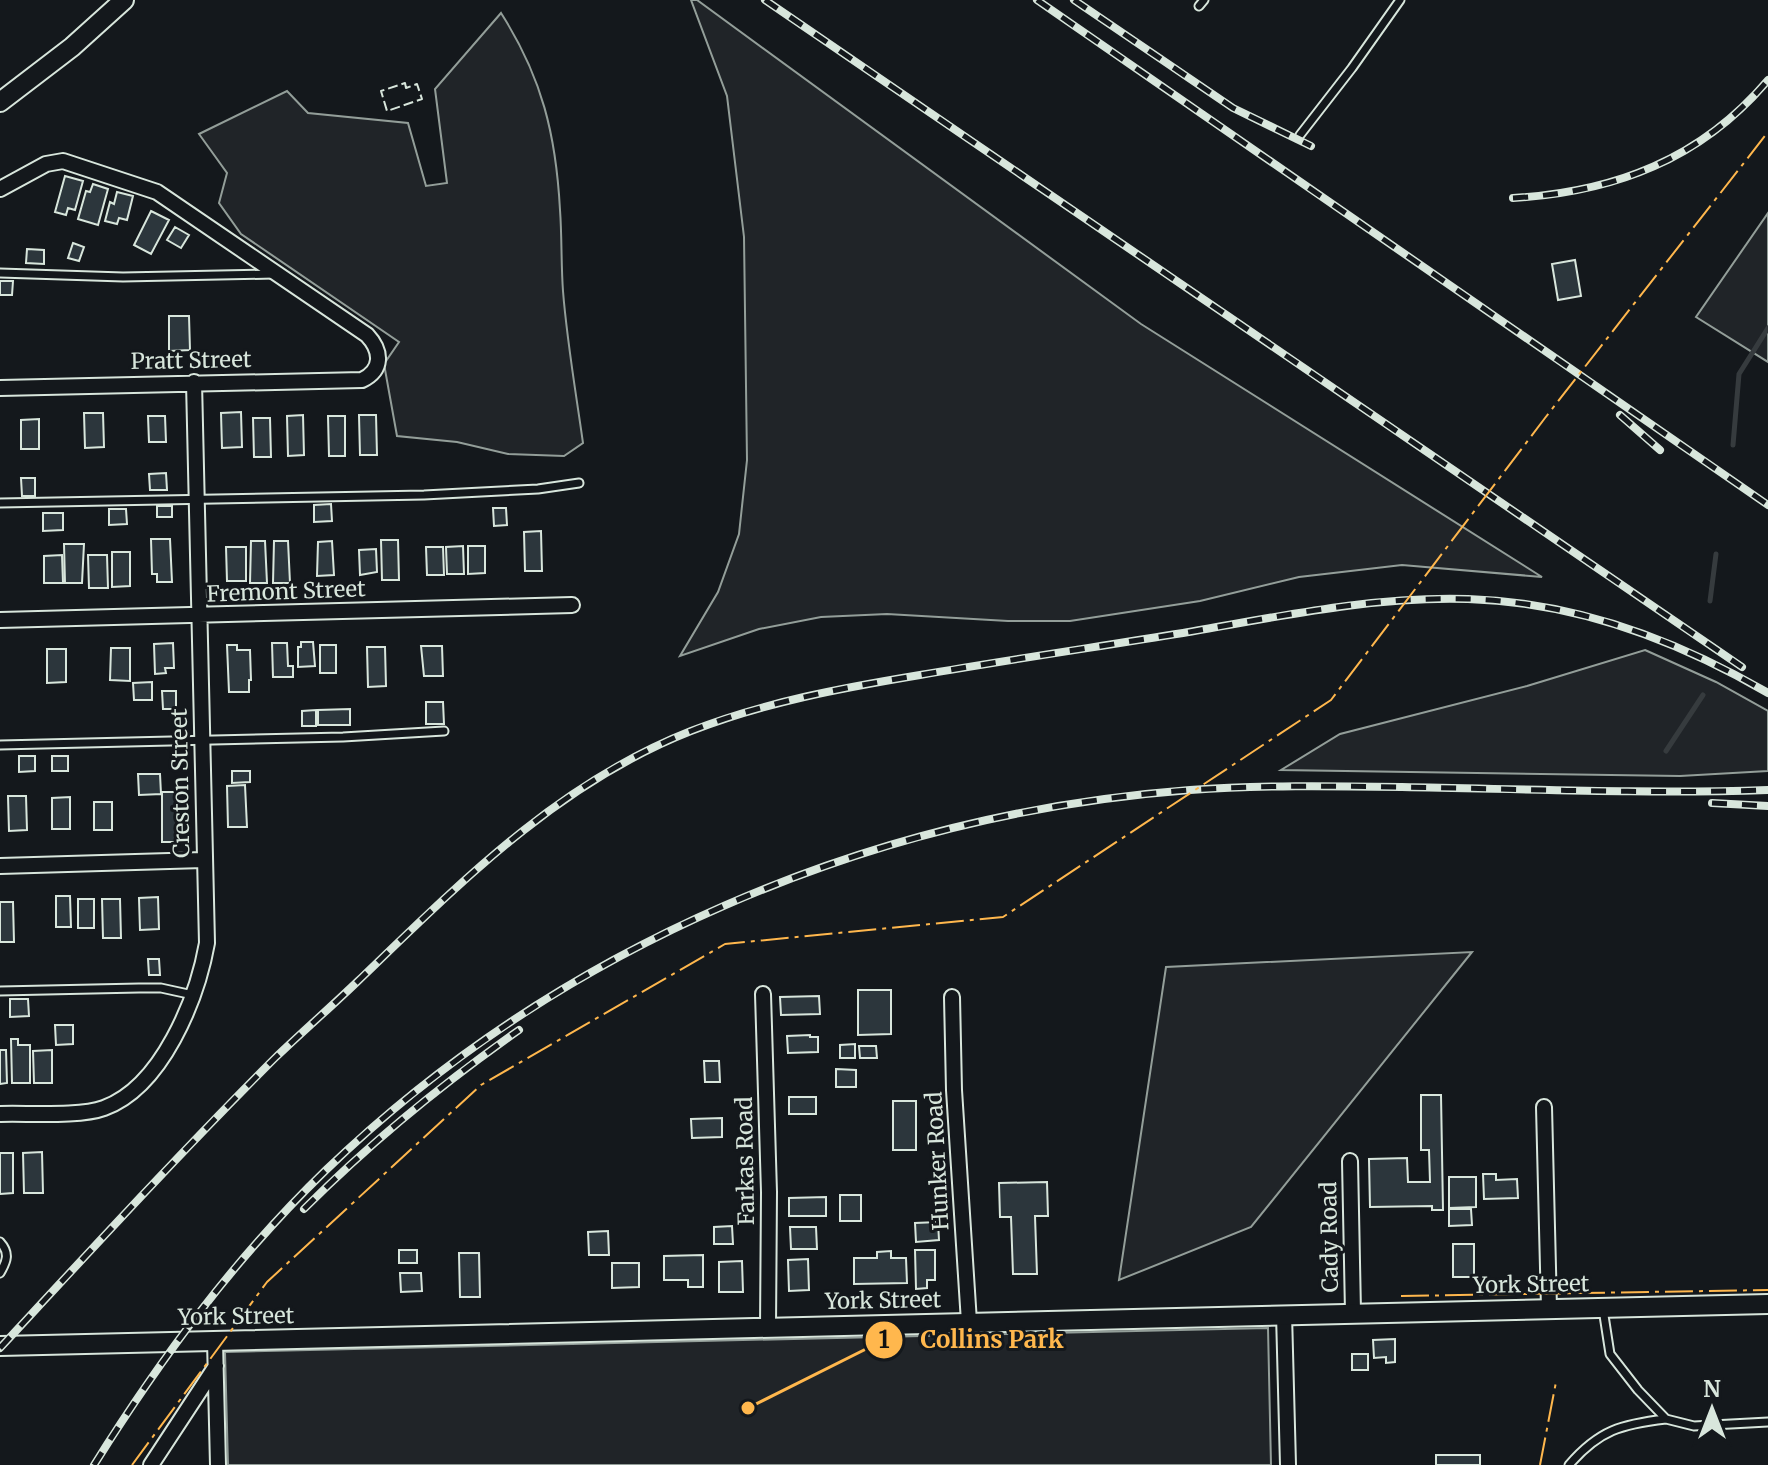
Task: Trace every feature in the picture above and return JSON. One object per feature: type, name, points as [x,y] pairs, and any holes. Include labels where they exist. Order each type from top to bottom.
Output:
[{"type":"street","points":[[0,102],[72,47],[124,0]]},
{"type":"street","points":[[0,189],[46,164],[63,161],[87,167],[157,192],[278,274]]},
{"type":"street","name":"Pratt Street","points":[[0,388],[362,380],[373,375],[378,367],[378,351],[367,335],[278,274]]},
{"type":"street","name":"Creston Street","points":[[0,1114],[101,1110],[137,1088],[186,1017],[194,995],[207,943],[194,382]]},
{"type":"street","name":"Fremont Street","points":[[0,620],[572,605]]},
{"type":"street","points":[[0,866],[203,860]]},
{"type":"street","name":"Farkas Road","points":[[763,994],[769,1192],[768,1327]]},
{"type":"street","name":"Hunker Road","points":[[952,997],[954,1090],[969,1322]]},
{"type":"street","points":[[1544,1107],[1549,1308]]},
{"type":"street","name":"Cady Road","points":[[1350,1161],[1353,1312]]},
{"type":"street","name":"York Street","points":[[0,1346],[1768,1304]]},
{"type":"street","points":[[1284,1314],[1288,1465]]},
{"type":"street","points":[[215,1341],[218,1465]]},
{"type":"street","points":[[151,1465],[216,1366]]},
{"type":"lane","points":[[1300,135],[1400,0]]},
{"type":"lane","points":[[0,273],[123,277],[278,274]]},
{"type":"lane","points":[[0,503],[424,495],[538,489],[579,483]]},
{"type":"lane","points":[[0,745],[343,737],[444,731]]},
{"type":"lane","points":[[0,991],[161,988],[194,995]]},
{"type":"lane","points":[[0,1242],[7,1252],[7,1261],[0,1273]]},
{"type":"lane","points":[[1603,1307],[1610,1354],[1666,1419]]},
{"type":"lane","points":[[1569,1465],[1581,1451],[1626,1424],[1666,1419],[1694,1426],[1768,1422]]},
{"type":"shaded area","points":[[691,0],[697,0],[1141,324],[1542,577],[1402,565],[1299,577],[1200,601],[1070,621],[887,614],[821,617],[759,629],[680,656],[718,592],[739,534],[747,460],[744,237],[727,96]]},
{"type":"shaded area","points":[[501,13],[537,84],[555,157],[562,281],[583,443],[564,456],[508,454],[457,442],[397,436],[384,364],[399,342],[241,234],[219,203],[227,173],[199,134],[287,91],[308,113],[408,123],[426,186],[447,183],[435,89]]},
{"type":"shaded area","points":[[1768,213],[1768,362],[1696,317]]},
{"type":"shaded area","points":[[1645,650],[1716,682],[1768,711],[1768,771],[1680,776],[1281,770],[1340,734],[1527,686]]},
{"type":"shaded area","points":[[1472,952],[1251,1227],[1119,1280],[1166,967]]},
{"type":"shaded area","points":[[1268,1328],[1271,1465],[228,1465],[225,1352]]},
{"type":"building","points":[[65,176],[83,181],[75,210],[68,208],[66,215],[55,212]]},
{"type":"building","points":[[93,184],[108,189],[98,225],[78,219],[86,191],[90,192]]},
{"type":"building","points":[[117,192],[133,196],[127,220],[119,218],[117,224],[105,221],[110,202],[114,204]]},
{"type":"building","points":[[151,211],[169,220],[151,254],[134,245]]},
{"type":"building","points":[[175,227],[189,235],[181,248],[167,240]]},
{"type":"building","points":[[73,243],[84,247],[79,261],[68,258]]},
{"type":"building","points":[[27,249],[44,250],[44,264],[26,263]]},
{"type":"building","points":[[1575,260],[1581,296],[1558,300],[1552,264]]},
{"type":"building","points":[[0,281],[13,281],[12,295],[0,295]]},
{"type":"building","points":[[169,316],[189,316],[190,350],[169,351]]},
{"type":"building","points":[[241,412],[242,447],[222,448],[221,413]]},
{"type":"building","points":[[84,413],[103,413],[104,447],[85,448]]},
{"type":"building","points":[[303,415],[304,455],[288,456],[287,416]]},
{"type":"building","points":[[359,415],[376,415],[377,455],[360,455]]},
{"type":"building","points":[[148,416],[165,416],[166,442],[149,442]]},
{"type":"building","points":[[328,416],[345,416],[345,456],[329,456]]},
{"type":"building","points":[[253,418],[270,418],[271,457],[254,457]]},
{"type":"building","points":[[39,419],[39,449],[21,449],[21,420]]},
{"type":"building","points":[[166,473],[167,490],[150,490],[149,474]]},
{"type":"building","points":[[21,478],[35,478],[35,496],[22,496]]},
{"type":"building","points":[[331,504],[332,521],[314,522],[314,505]]},
{"type":"building","points":[[157,506],[172,506],[172,517],[157,517]]},
{"type":"building","points":[[493,508],[506,508],[507,525],[494,526]]},
{"type":"building","points":[[109,509],[126,509],[127,524],[109,525]]},
{"type":"building","points":[[43,513],[63,513],[63,530],[43,531]]},
{"type":"building","points":[[541,531],[542,571],[525,571],[524,532]]},
{"type":"building","points":[[151,539],[170,539],[172,582],[157,582],[157,574],[152,574]]},
{"type":"building","points":[[381,540],[398,540],[399,580],[382,580]]},
{"type":"building","points":[[251,541],[265,541],[267,583],[250,583]]},
{"type":"building","points":[[274,541],[288,541],[290,583],[273,583]]},
{"type":"building","points":[[332,541],[334,575],[317,576],[318,542]]},
{"type":"building","points":[[64,544],[84,544],[82,583],[65,583]]},
{"type":"building","points":[[463,546],[464,574],[447,574],[446,547]]},
{"type":"building","points":[[468,546],[485,546],[485,573],[468,574]]},
{"type":"building","points":[[226,547],[246,547],[246,581],[227,581]]},
{"type":"building","points":[[426,547],[443,547],[444,575],[427,575]]},
{"type":"building","points":[[376,549],[377,572],[360,575],[359,550]]},
{"type":"building","points":[[112,552],[130,552],[130,586],[112,587]]},
{"type":"building","points":[[62,555],[63,583],[44,583],[44,556]]},
{"type":"building","points":[[88,555],[107,555],[108,588],[89,588]]},
{"type":"building","points":[[301,642],[313,642],[315,666],[298,667]]},
{"type":"building","points":[[173,643],[174,668],[165,668],[166,673],[155,674],[154,644]]},
{"type":"building","points":[[272,643],[287,643],[288,666],[293,666],[293,677],[273,677]]},
{"type":"building","points":[[227,645],[237,645],[237,650],[250,650],[249,692],[229,692]]},
{"type":"building","points":[[320,645],[336,645],[336,673],[320,673]]},
{"type":"building","points":[[421,646],[442,646],[443,676],[424,676]]},
{"type":"building","points":[[367,647],[385,647],[386,686],[368,687]]},
{"type":"building","points":[[111,648],[130,648],[130,681],[110,680]]},
{"type":"building","points":[[47,649],[66,649],[66,682],[47,683]]},
{"type":"building","points":[[152,682],[152,700],[134,700],[133,683]]},
{"type":"building","points":[[162,691],[176,691],[176,709],[163,709]]},
{"type":"building","points":[[426,702],[443,702],[444,724],[426,724]]},
{"type":"building","points":[[350,709],[350,725],[318,725],[318,710]]},
{"type":"building","points":[[316,710],[316,726],[302,726],[302,711]]},
{"type":"building","points":[[19,756],[35,756],[35,771],[19,772]]},
{"type":"building","points":[[52,756],[68,756],[68,771],[52,771]]},
{"type":"building","points":[[232,771],[250,771],[250,782],[232,783]]},
{"type":"building","points":[[138,774],[160,774],[161,794],[139,795]]},
{"type":"building","points":[[245,785],[247,827],[228,827],[227,786]]},
{"type":"building","points":[[162,792],[180,792],[181,842],[162,842]]},
{"type":"building","points":[[8,796],[26,796],[27,830],[9,831]]},
{"type":"building","points":[[70,797],[70,829],[52,829],[52,798]]},
{"type":"building","points":[[94,802],[112,802],[112,830],[94,830]]},
{"type":"building","points":[[56,896],[70,896],[71,927],[56,927]]},
{"type":"building","points":[[158,897],[159,929],[140,930],[139,898]]},
{"type":"building","points":[[78,899],[94,899],[94,928],[78,928]]},
{"type":"building","points":[[102,899],[120,899],[121,938],[103,938]]},
{"type":"building","points":[[0,902],[13,902],[14,942],[0,942]]},
{"type":"building","points":[[148,959],[159,959],[160,975],[149,975]]},
{"type":"building","points":[[858,990],[891,990],[891,1034],[858,1035]]},
{"type":"building","points":[[819,996],[820,1014],[781,1015],[780,997]]},
{"type":"building","points":[[10,999],[28,999],[29,1016],[10,1017]]},
{"type":"building","points":[[55,1025],[73,1025],[73,1044],[56,1045]]},
{"type":"building","points":[[787,1036],[818,1037],[818,1052],[788,1053]]},
{"type":"building","points":[[11,1039],[18,1039],[18,1045],[30,1045],[30,1083],[12,1083]]},
{"type":"building","points":[[855,1044],[855,1058],[840,1058],[840,1045]]},
{"type":"building","points":[[859,1046],[876,1046],[877,1058],[860,1058]]},
{"type":"building","points":[[0,1050],[6,1050],[7,1083],[0,1084]]},
{"type":"building","points":[[52,1050],[52,1083],[34,1083],[33,1051]]},
{"type":"building","points":[[704,1061],[719,1061],[720,1082],[705,1082]]},
{"type":"building","points":[[836,1069],[856,1070],[856,1087],[836,1087]]},
{"type":"building","points":[[1421,1095],[1441,1095],[1443,1210],[1432,1210],[1432,1206],[1370,1207],[1369,1159],[1407,1158],[1408,1182],[1430,1182],[1429,1150],[1421,1150]]},
{"type":"building","points":[[789,1097],[816,1097],[816,1114],[789,1114]]},
{"type":"building","points":[[893,1101],[916,1101],[916,1150],[893,1150]]},
{"type":"building","points":[[722,1118],[722,1137],[692,1138],[691,1119]]},
{"type":"building","points":[[42,1152],[43,1193],[24,1193],[23,1153]]},
{"type":"building","points":[[0,1153],[13,1153],[13,1193],[0,1194]]},
{"type":"building","points":[[1483,1174],[1496,1174],[1496,1180],[1517,1179],[1518,1198],[1484,1199]]},
{"type":"building","points":[[1449,1177],[1476,1177],[1476,1207],[1449,1208]]},
{"type":"building","points":[[1047,1182],[1048,1216],[1035,1216],[1037,1274],[1013,1274],[1011,1217],[1000,1217],[999,1183]]},
{"type":"building","points":[[840,1195],[861,1195],[861,1221],[840,1221]]},
{"type":"building","points":[[826,1197],[826,1216],[789,1216],[789,1198]]},
{"type":"building","points":[[1449,1209],[1471,1209],[1472,1225],[1449,1226]]},
{"type":"building","points":[[938,1222],[939,1240],[916,1242],[915,1223]]},
{"type":"building","points":[[732,1226],[733,1244],[714,1244],[714,1227]]},
{"type":"building","points":[[790,1227],[816,1227],[817,1249],[791,1249]]},
{"type":"building","points":[[608,1231],[609,1255],[589,1255],[588,1232]]},
{"type":"building","points":[[1453,1244],[1474,1244],[1474,1277],[1453,1277]]},
{"type":"building","points":[[399,1250],[417,1250],[417,1263],[399,1263]]},
{"type":"building","points":[[915,1250],[935,1250],[935,1280],[927,1280],[927,1288],[916,1289]]},
{"type":"building","points":[[891,1251],[891,1258],[906,1258],[907,1283],[854,1284],[854,1258],[877,1258],[877,1252]]},
{"type":"building","points":[[459,1253],[479,1253],[480,1297],[460,1297]]},
{"type":"building","points":[[703,1255],[703,1287],[688,1287],[688,1280],[664,1280],[664,1256]]},
{"type":"building","points":[[808,1259],[809,1290],[789,1291],[788,1260]]},
{"type":"building","points":[[742,1261],[743,1292],[719,1292],[719,1262]]},
{"type":"building","points":[[612,1263],[639,1263],[639,1287],[612,1288]]},
{"type":"building","points":[[400,1273],[421,1273],[422,1291],[401,1292]]},
{"type":"building","points":[[1395,1339],[1395,1362],[1386,1363],[1386,1357],[1374,1358],[1373,1340]]},
{"type":"building","points":[[1352,1354],[1368,1354],[1368,1370],[1352,1370]]},
{"type":"building","points":[[1436,1455],[1480,1455],[1480,1465],[1436,1465]]},
{"type":"waterway","points":[[1733,445],[1739,374],[1768,328]]},
{"type":"waterway","points":[[1710,601],[1716,554]]},
{"type":"waterway","points":[[1666,751],[1703,695]]},
{"type":"railway","points":[[765,0],[1742,667]]},
{"type":"railway","points":[[1037,0],[1768,505]]},
{"type":"railway","points":[[1074,0],[1233,108],[1311,146]]},
{"type":"railway","points":[[1513,198],[1586,188],[1654,166],[1714,131],[1742,108],[1768,80]]},
{"type":"railway","points":[[1620,415],[1660,450]]},
{"type":"railway","points":[[0,1348],[170,1165],[275,1058],[473,873],[512,839],[597,778],[691,731],[775,704],[891,680],[1325,609],[1432,599],[1508,602],[1586,616],[1624,627],[1698,656],[1768,693]]},
{"type":"railway","points":[[94,1465],[201,1310],[261,1238],[326,1170],[417,1091],[514,1020],[617,958],[725,905],[837,862],[953,828],[1071,804],[1190,790],[1322,786],[1768,790]]},
{"type":"railway","points":[[1712,803],[1768,806]]},
{"type":"railway","points":[[304,1209],[407,1115],[519,1030]]},
{"type":"fence","points":[[405,83],[406,88],[417,84],[422,99],[387,111],[381,91],[405,83]]},
{"type":"power","points":[[132,1465],[267,1282],[481,1085],[725,944],[1003,917],[1331,700],[1768,132]]},
{"type":"power","points":[[1401,1296],[1768,1290]]},
{"type":"power","points":[[1540,1465],[1556,1382]]},
{"type":"place","name":"Collins Park","points":[[748,1408]]}]
